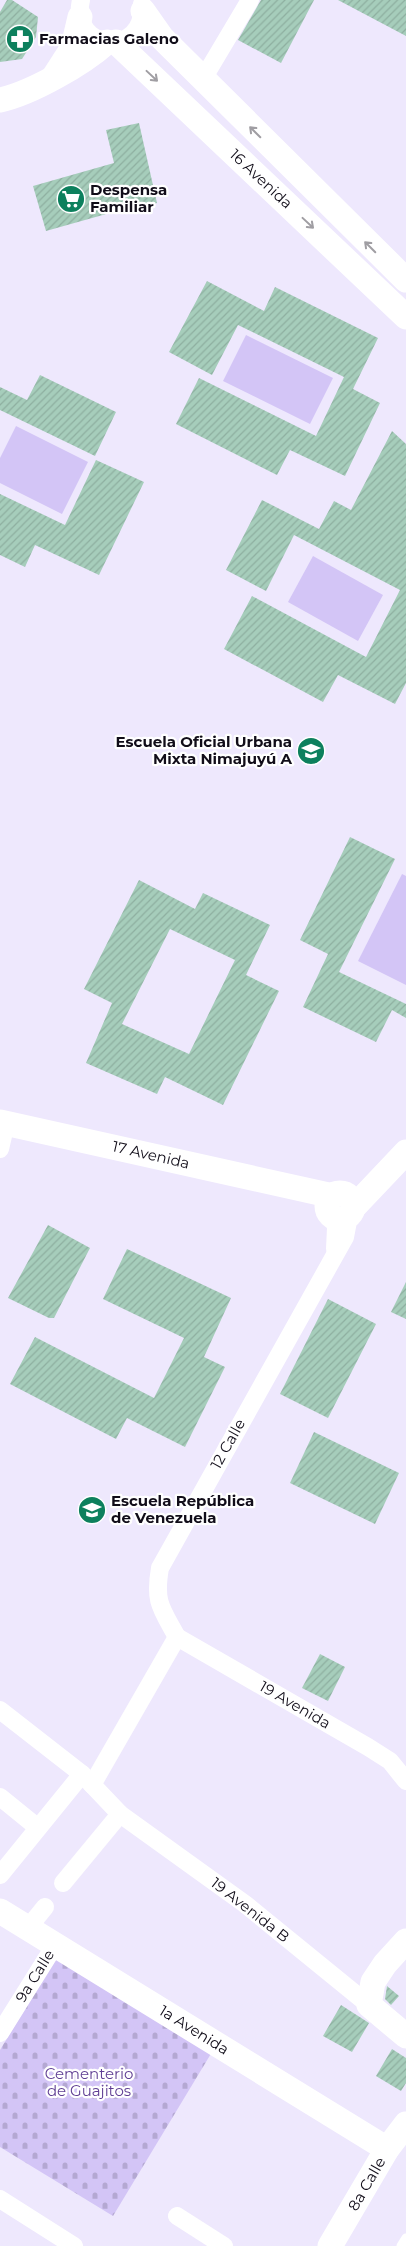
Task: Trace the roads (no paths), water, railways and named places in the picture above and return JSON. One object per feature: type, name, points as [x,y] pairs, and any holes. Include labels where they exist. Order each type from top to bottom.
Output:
[{"type":"street","points":[[203,79],[250,0]]},
{"type":"street","points":[[0,100],[51,79],[112,42],[127,38],[136,30],[142,4]]},
{"type":"street","name":"16 Avenida","points":[[142,4],[162,38],[376,253],[406,280]]},
{"type":"street","points":[[78,6],[86,31],[99,40],[112,42]]},
{"type":"street","points":[[51,79],[72,47],[78,6]]},
{"type":"street","name":"16 Avenida","points":[[112,42],[406,317]]},
{"type":"street","points":[[0,1149],[3,1122]]},
{"type":"street","name":"17 Avenida","points":[[3,1122],[302,1189],[339,1206]]},
{"type":"street","points":[[339,1206],[400,1158]]},
{"type":"street","name":"12 Calle","points":[[177,1636],[158,1600],[156,1587],[160,1568],[334,1257],[339,1206]]},
{"type":"street","points":[[0,1874],[37,1827],[87,1780],[177,1636]]},
{"type":"street","name":"19 Avenida","points":[[177,1636],[390,1761],[406,1780]]},
{"type":"street","name":"19 Avenida B","points":[[0,1710],[87,1780],[120,1814],[245,1904],[406,2036]]},
{"type":"street","points":[[0,1797],[37,1827]]},
{"type":"street","points":[[63,1883],[120,1814]]},
{"type":"street","points":[[28,1928],[46,1907]]},
{"type":"street","name":"1a Avenida","points":[[0,1911],[388,2149]]},
{"type":"street","points":[[369,2005],[373,1982],[385,1964],[406,1941]]},
{"type":"street","name":"9a Calle","points":[[0,2033],[55,1945]]},
{"type":"street","name":"8a Calle","points":[[330,2246],[388,2149],[406,2125]]},
{"type":"street","points":[[0,2198],[74,2246]]},
{"type":"street","points":[[177,2216],[224,2246]]},
{"type":"lane","points":[[401,2246],[406,2238]]},
{"type":"place","name":"Farmacias Galeno","points":[[20,39]]},
{"type":"place","name":"Despensa Familiar","points":[[71,199]]},
{"type":"place","name":"Escuela Oficial Urbana Mixta Nimajuyú A","points":[[311,751]]},
{"type":"place","name":"Escuela República de Venezuela","points":[[92,1510]]},
{"type":"park label","name":"Cementerio de Guajitos","points":[[89,2082]]}]
